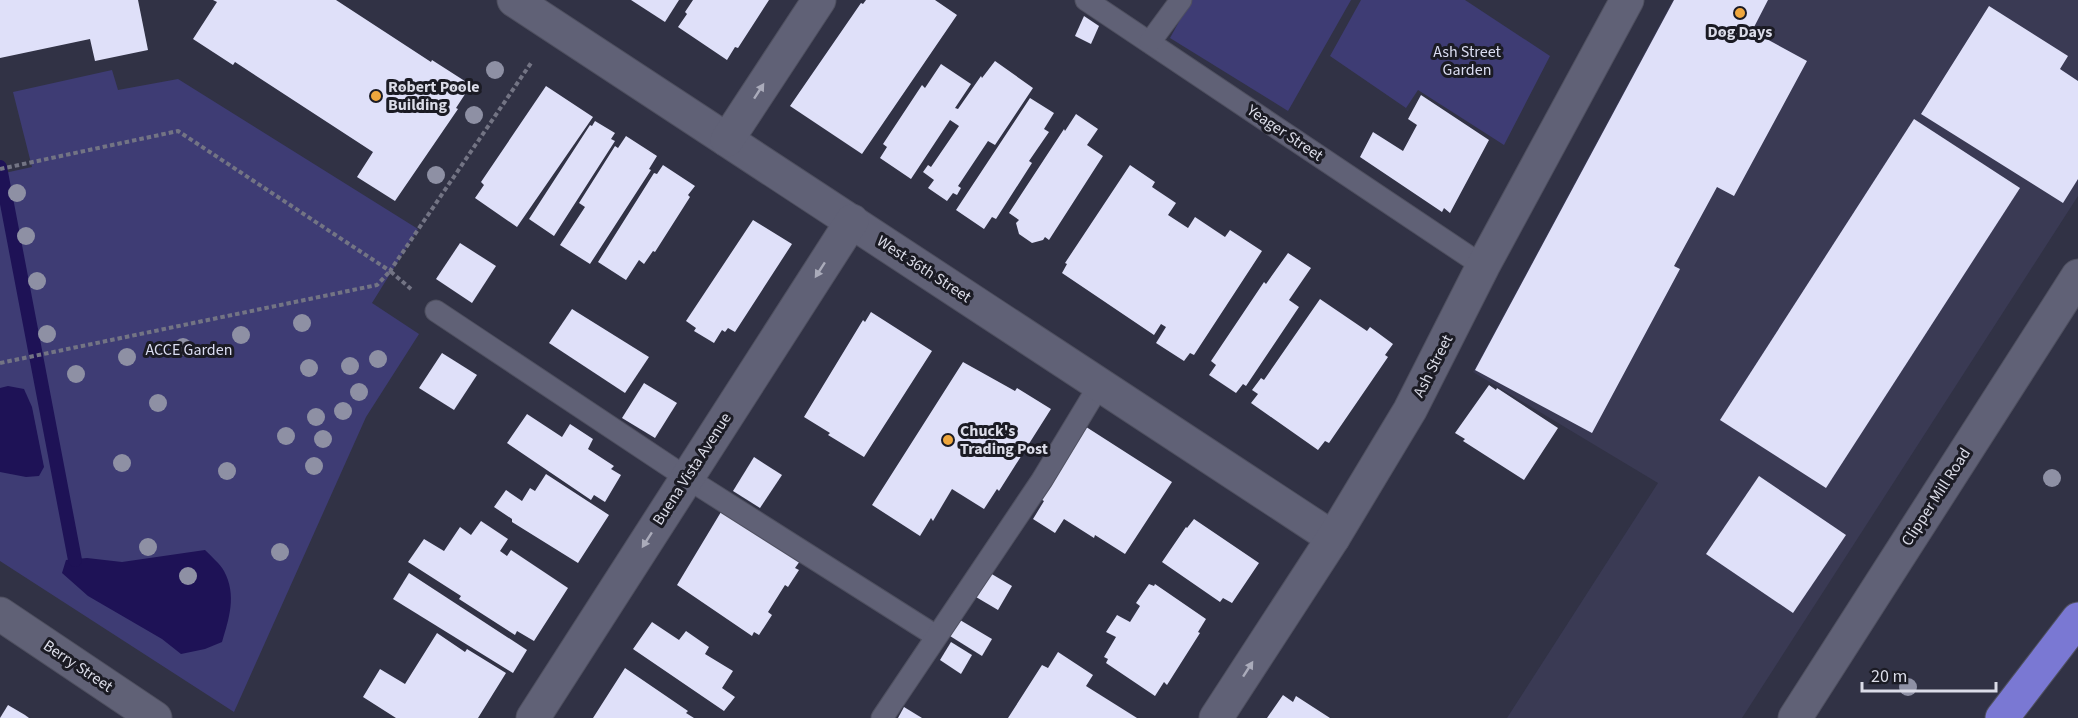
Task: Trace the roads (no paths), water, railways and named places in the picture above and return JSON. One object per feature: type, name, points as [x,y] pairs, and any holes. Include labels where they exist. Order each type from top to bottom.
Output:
[{"type":"highway","points":[[2002,718],[2078,619]]},
{"type":"street","name":"West 36th Street","points":[[514,0],[1333,538]]},
{"type":"street","points":[[727,140],[819,0]]},
{"type":"street","name":"Ash Street","points":[[1216,718],[1333,538],[1410,410],[1483,266],[1627,0]]},
{"type":"street","name":"Buena Vista Avenue","points":[[533,718],[852,221]]},
{"type":"street","name":"Clipper Mill Road","points":[[1794,718],[2078,276]]},
{"type":"street","name":"Berry Street","points":[[0,614],[155,718]]},
{"type":"lane","name":"Yeager Street","points":[[1086,0],[1483,266]]},
{"type":"lane","points":[[1150,42],[1180,0]]},
{"type":"lane","points":[[436,311],[687,478],[936,636]]},
{"type":"lane","points":[[882,718],[1042,480],[1100,384]]},
{"type":"waterway","points":[[0,167],[75,560]]},
{"type":"place","name":"Dog Days","points":[[1740,13]]},
{"type":"place","name":"Robert Poole Building","points":[[376,96]]},
{"type":"place","name":"Chuck's Trading Post","points":[[948,440]]},
{"type":"park label","name":"Ash Street Garden","points":[[1467,61]]},
{"type":"park label","name":"ACCE Garden","points":[[189,350]]}]
